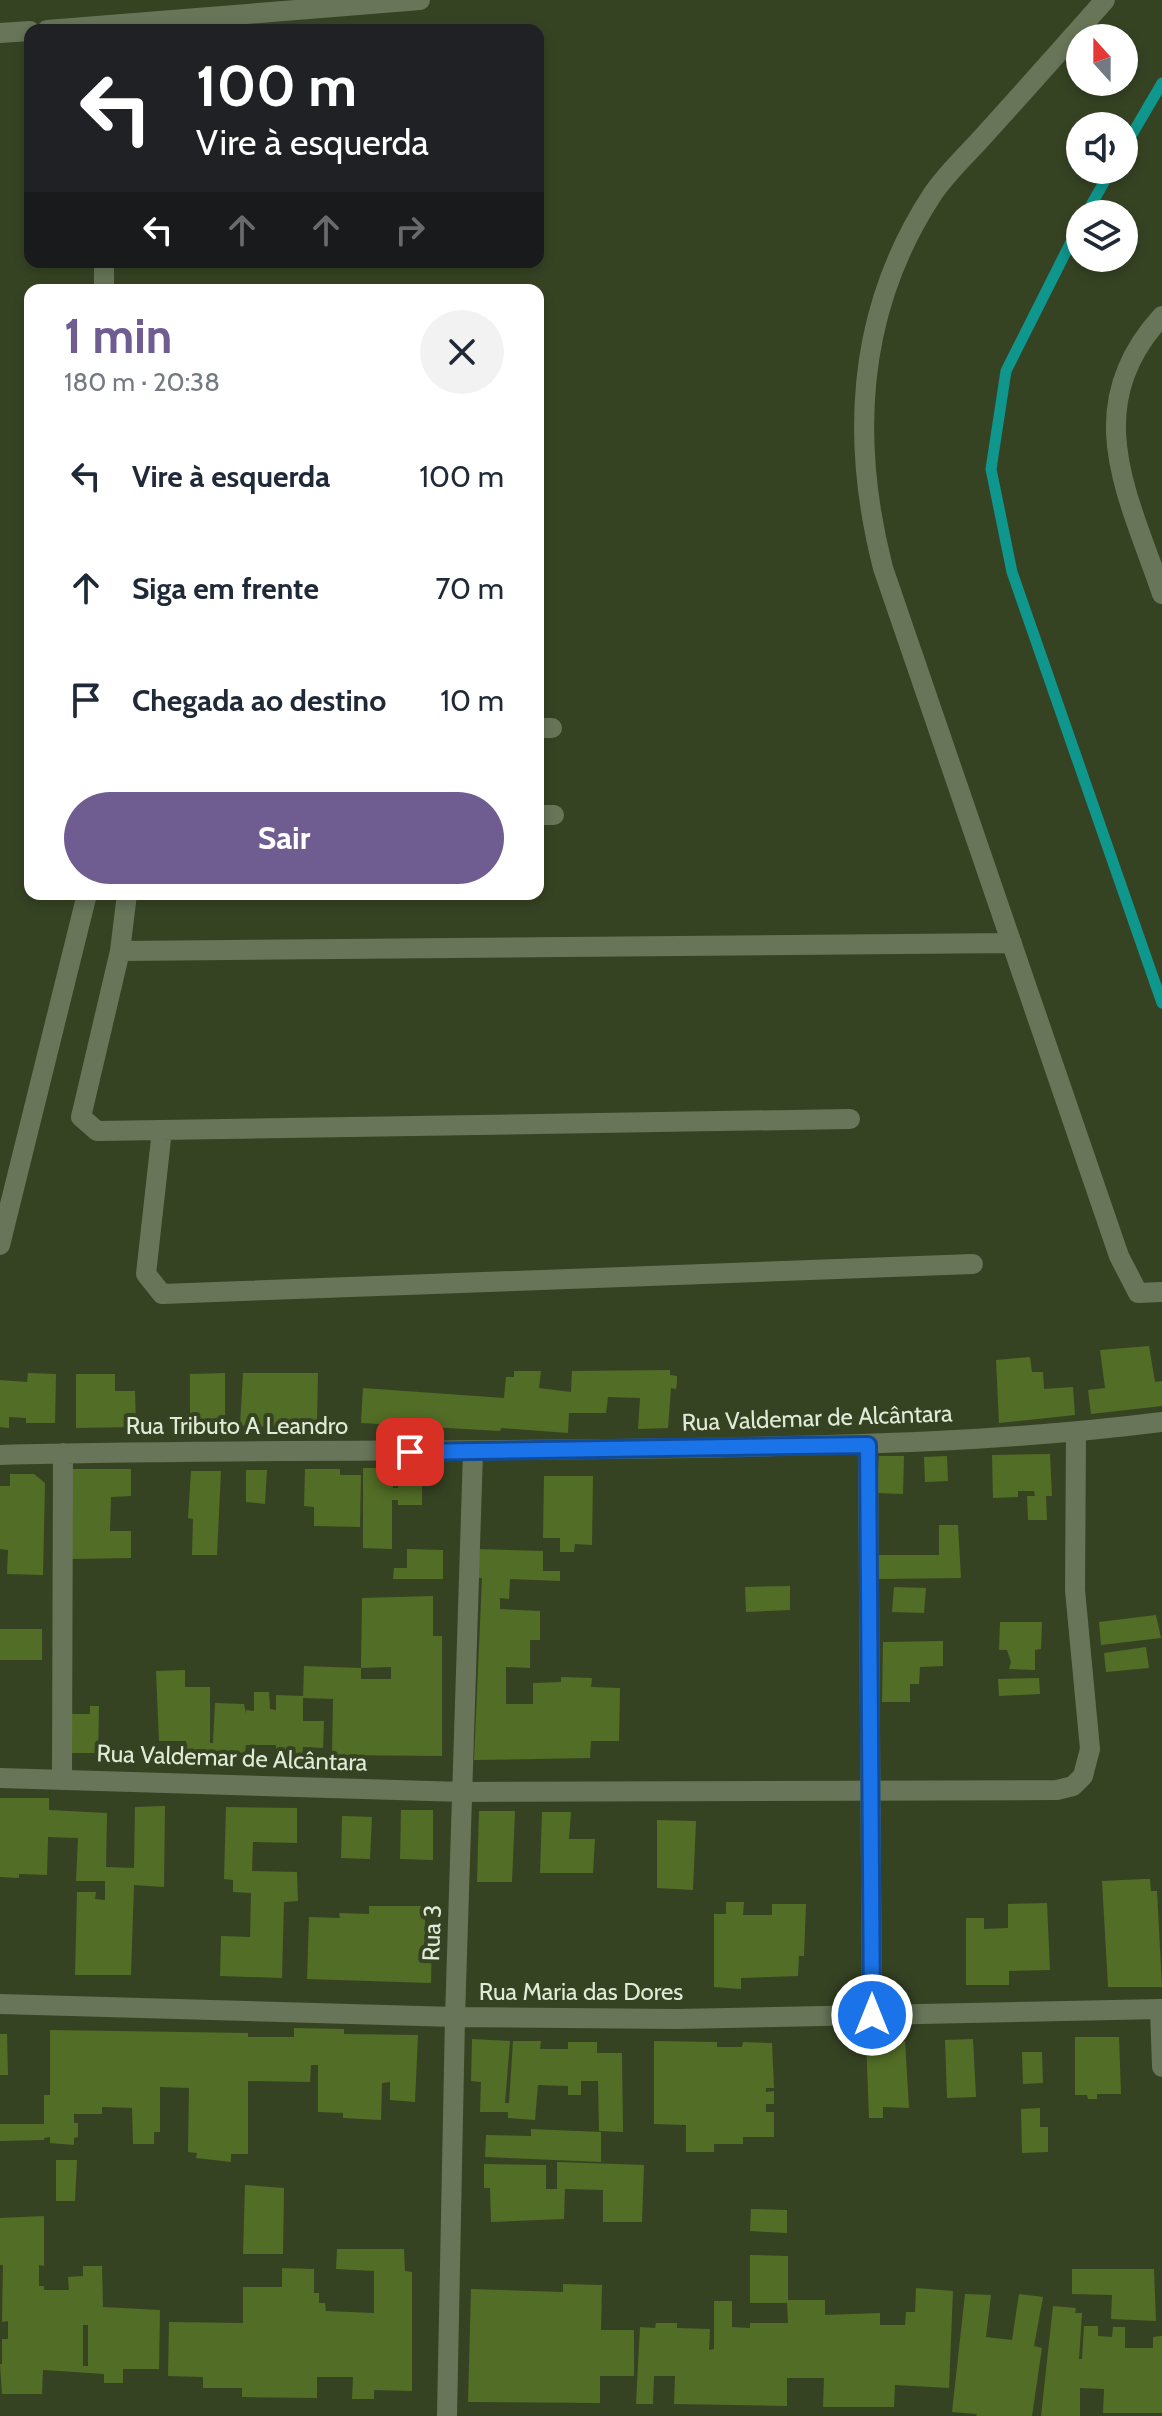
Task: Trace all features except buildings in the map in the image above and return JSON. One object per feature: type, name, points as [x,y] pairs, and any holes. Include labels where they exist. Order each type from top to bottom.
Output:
[{"type":"street","points":[[157,24],[420,0]]},
{"type":"street","points":[[1105,0],[934,193],[910,234],[891,278],[867,370],[863,419],[864,470],[871,520],[883,568],[1119,1256],[1138,1293],[1162,1292]]},
{"type":"street","points":[[0,33],[24,31]]},
{"type":"street","points":[[1162,316],[1137,347],[1125,371],[1114,425],[1116,455],[1162,594]]},
{"type":"street","points":[[0,1245],[86,900]]},
{"type":"street","points":[[126,900],[120,951],[81,1117],[97,1131],[850,1119]]},
{"type":"street","points":[[120,951],[1012,943]]},
{"type":"street","points":[[162,1130],[146,1274],[162,1294],[973,1264]]},
{"type":"street","name":"Rua Valdemar de Alcântara","points":[[473,1452],[868,1445],[1076,1433],[1162,1422]]},
{"type":"street","name":"Rua Valdemar de Alcântara","points":[[0,1778],[463,1792],[1057,1790],[1073,1786],[1083,1776],[1090,1749],[1075,1590],[1076,1433]]},
{"type":"street","points":[[868,1445],[872,2015]]},
{"type":"street","name":"Rua Tributo A Leandro","points":[[0,1455],[473,1452]]},
{"type":"street","name":"Rua 3","points":[[447,2416],[455,2017],[473,1452]]},
{"type":"street","points":[[62,1778],[63,1453]]},
{"type":"street","name":"Rua Maria das Dores","points":[[0,2004],[455,2017],[677,2019],[1161,2009]]},
{"type":"street","points":[[1161,2009],[1162,2067]]},
{"type":"waterway","points":[[1138,124],[1162,83]]},
{"type":"waterway","points":[[1094,200],[1103,184]]},
{"type":"waterway","points":[[1066,252],[1006,371],[991,469],[1012,572],[1162,1003]]},
{"type":"route","points":[[410,1452],[868,1445],[872,2015]]}]
